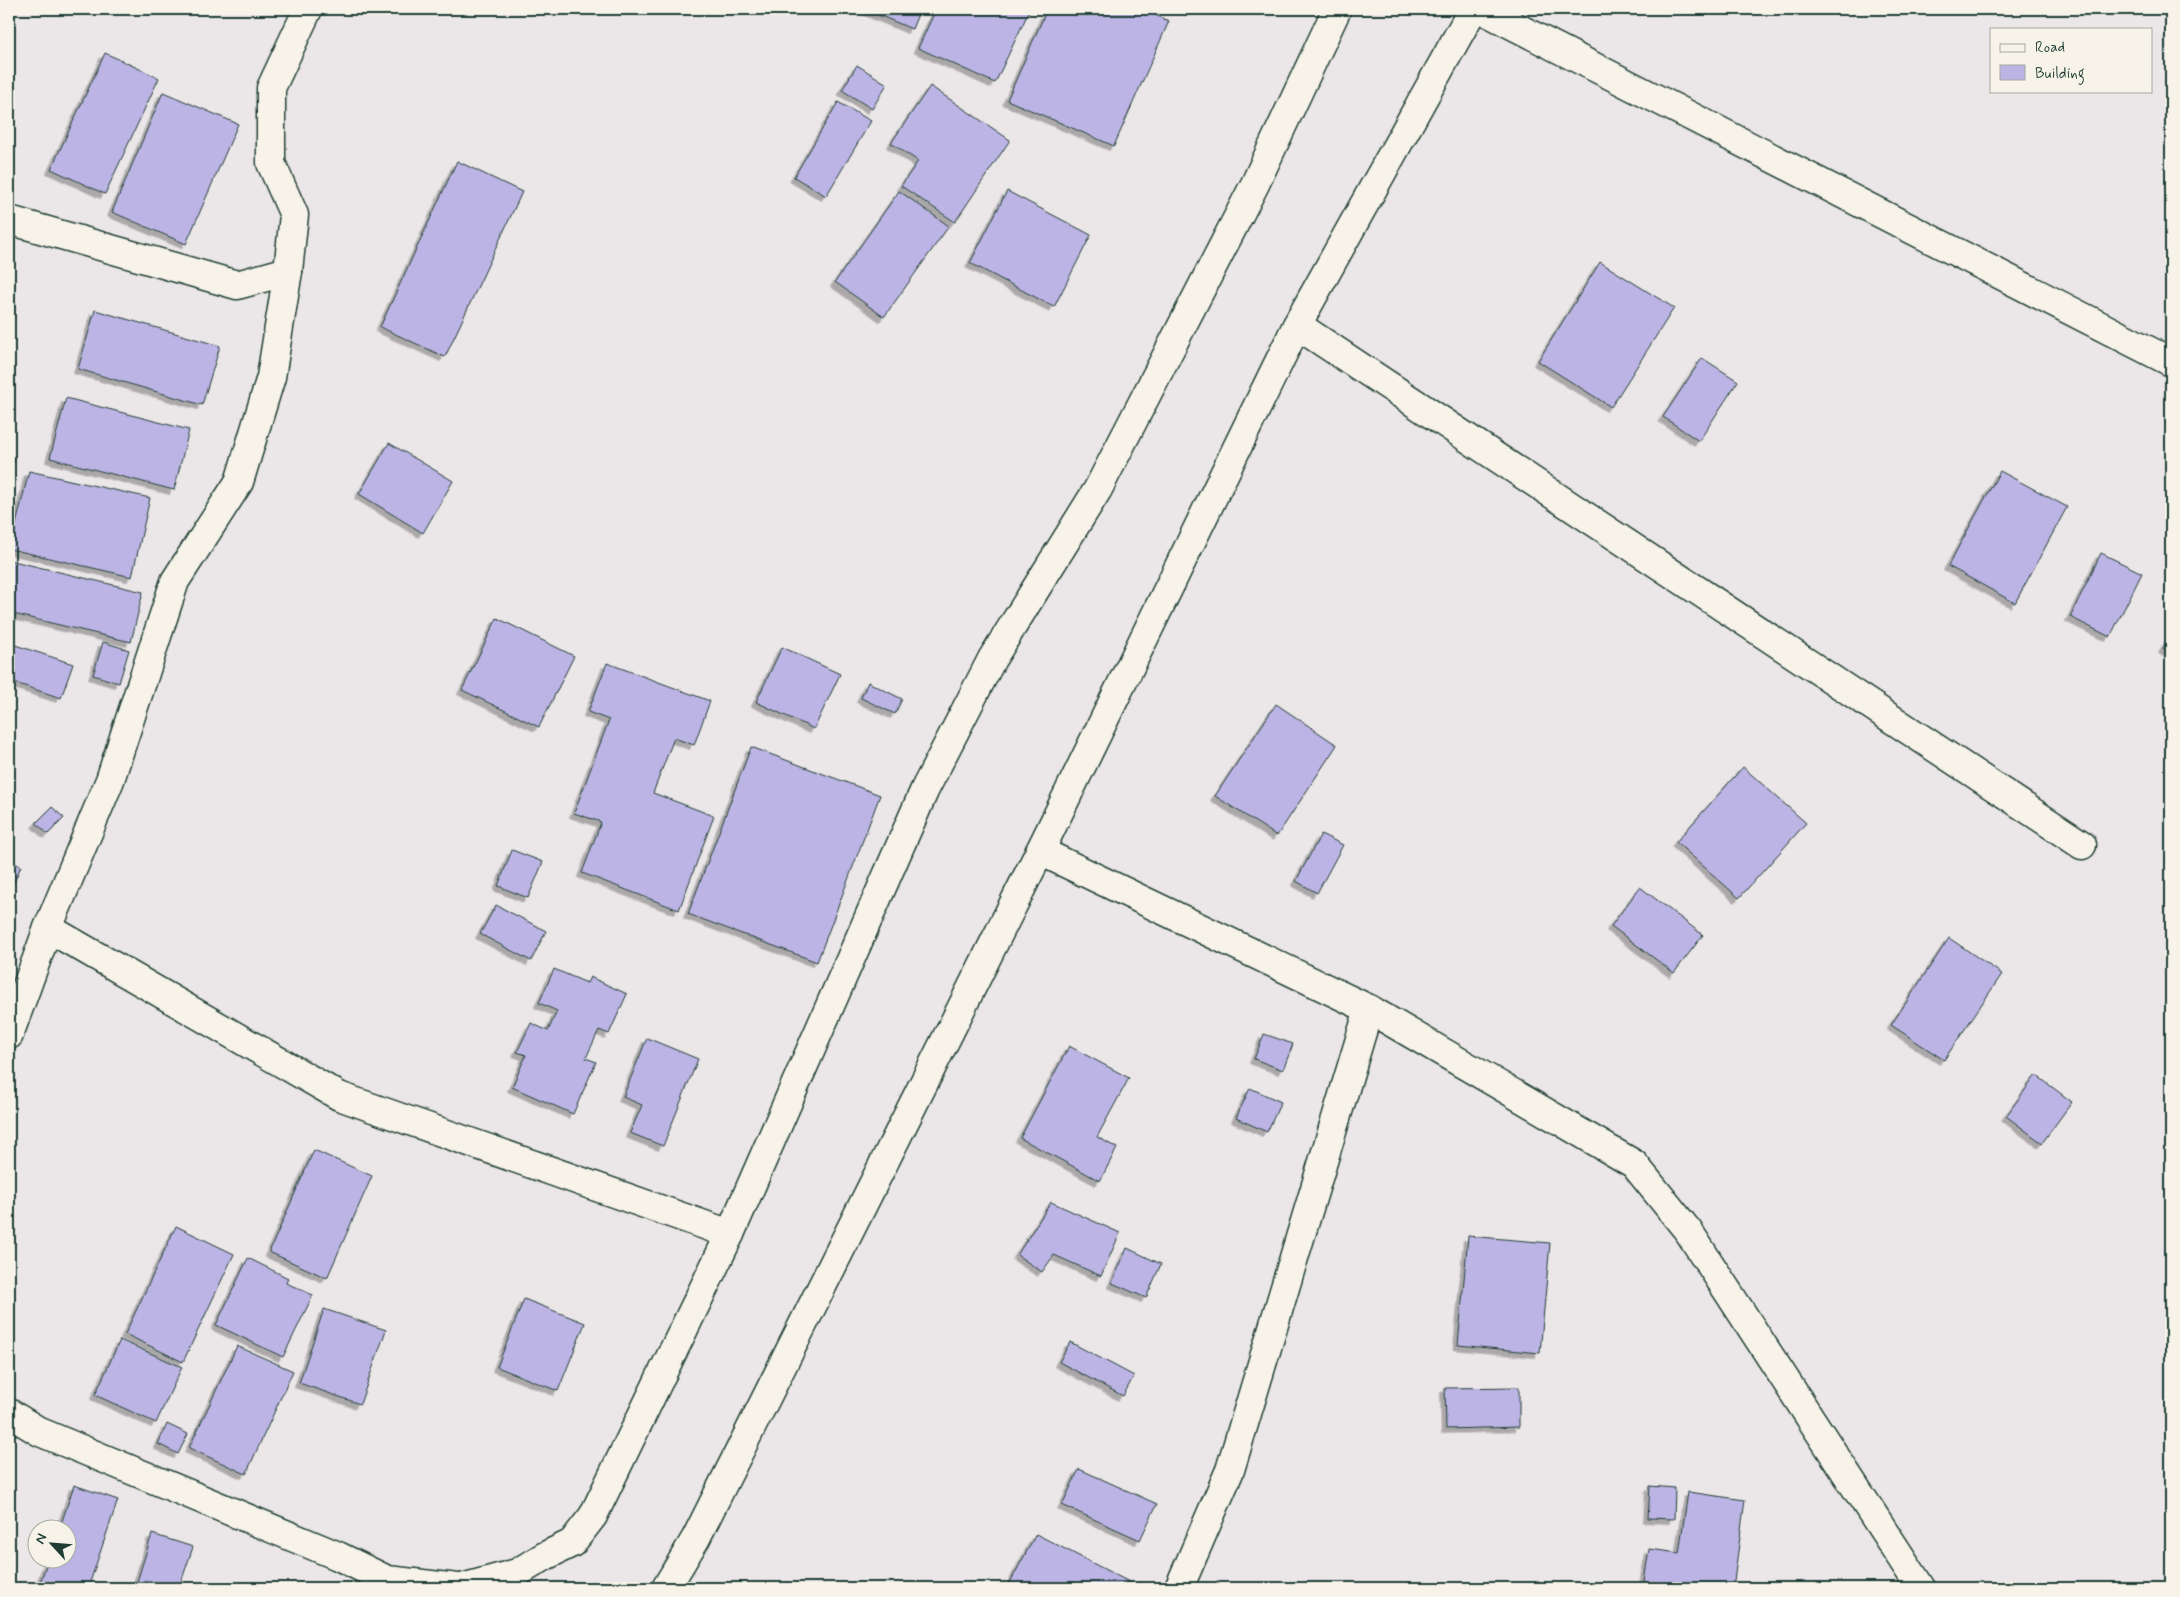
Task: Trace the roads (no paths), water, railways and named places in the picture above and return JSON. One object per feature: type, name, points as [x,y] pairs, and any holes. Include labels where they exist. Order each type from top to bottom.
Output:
[{"type":"street","points":[[9,1035],[48,928],[110,780],[175,581],[239,482],[270,377],[288,270],[294,215],[270,163],[271,88],[308,9]]},
{"type":"street","points":[[462,1588],[517,1573],[545,1556],[572,1543],[593,1516],[730,1234],[925,789],[992,659],[1098,489],[1256,184],[1337,9]]},
{"type":"street","points":[[666,1588],[696,1538],[1040,851],[1297,325],[1474,9]]},
{"type":"street","points":[[1481,9],[2171,362]]},
{"type":"street","points":[[9,220],[237,285],[288,270]]},
{"type":"street","points":[[1297,325],[2082,845]]},
{"type":"street","points":[[1040,851],[1369,1009],[1634,1164],[1689,1232],[1921,1588]]},
{"type":"street","points":[[48,928],[339,1096],[730,1234]]},
{"type":"street","points":[[1180,1588],[1230,1470],[1369,1009]]},
{"type":"street","points":[[9,1412],[40,1432],[338,1556],[385,1584],[458,1588]]}]
